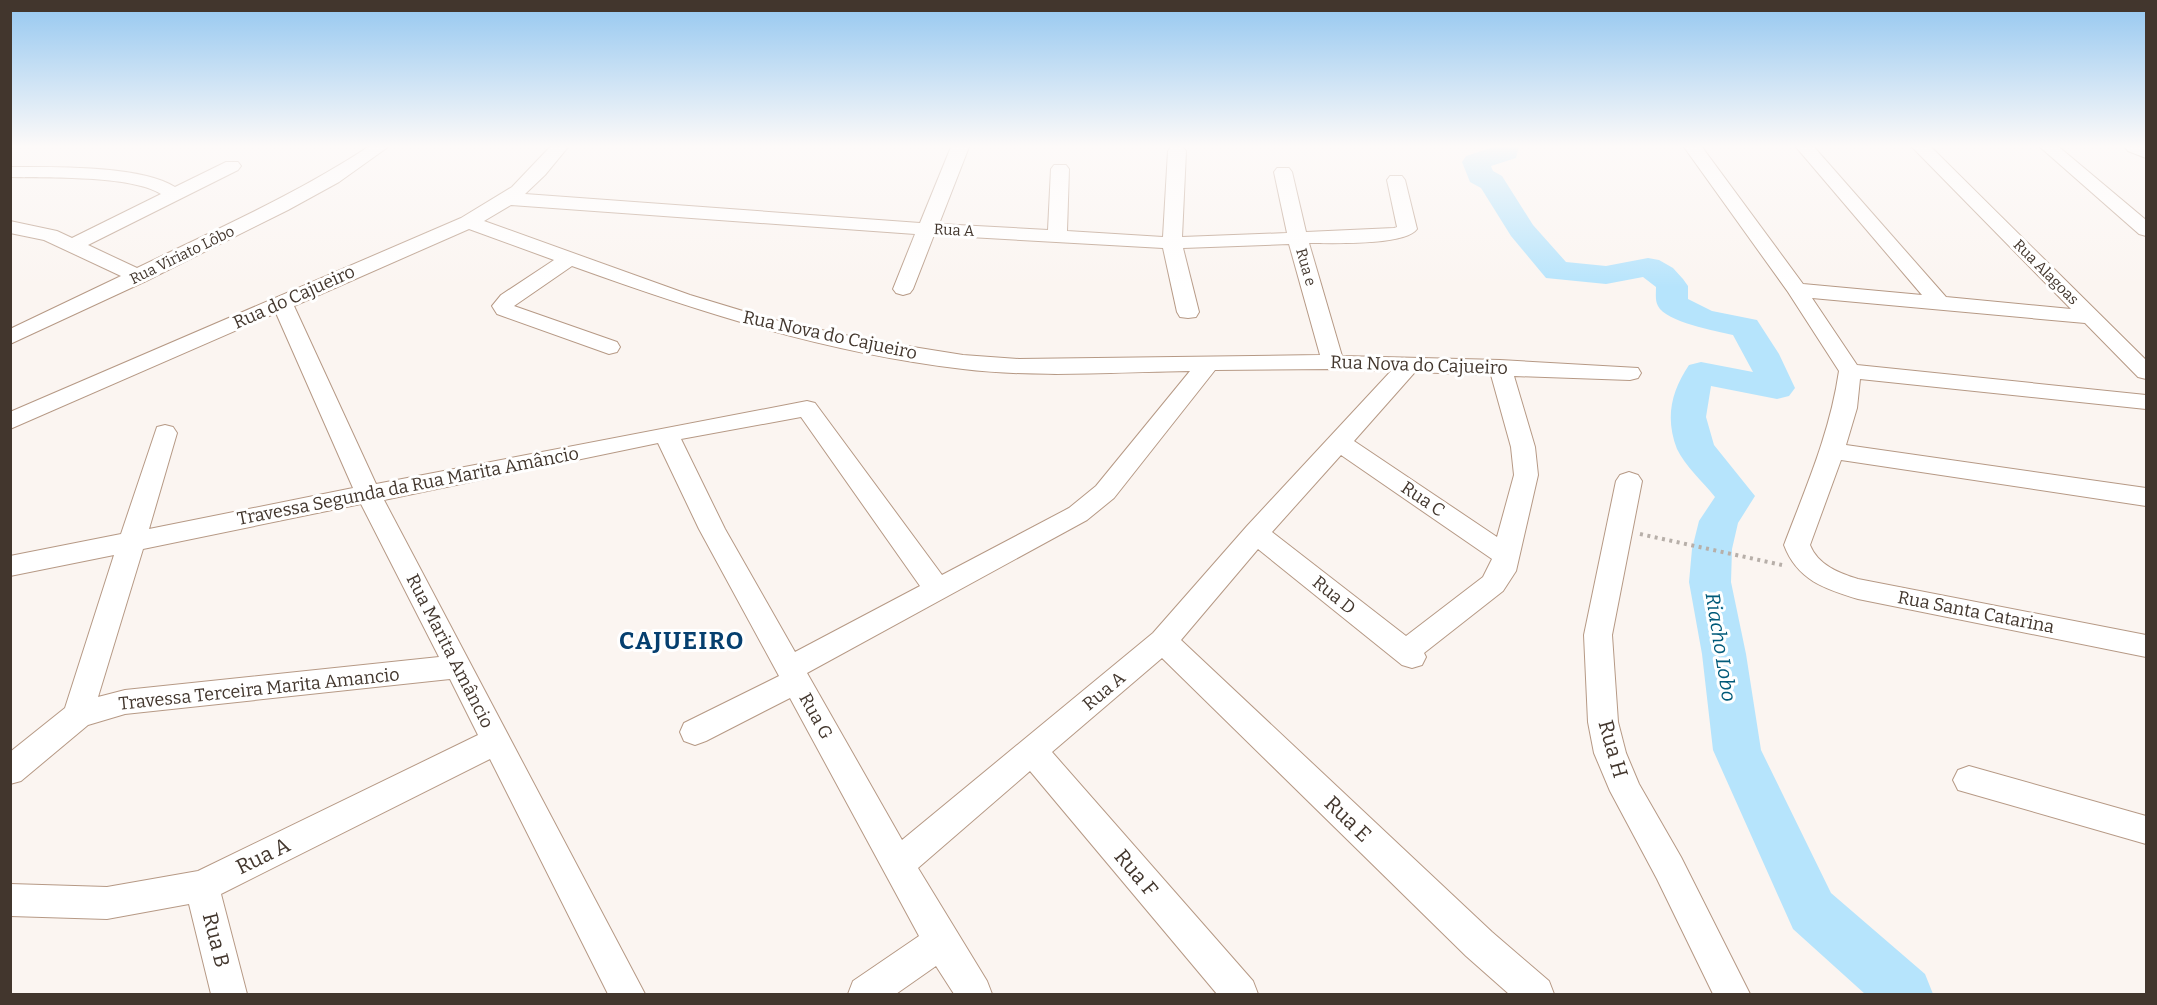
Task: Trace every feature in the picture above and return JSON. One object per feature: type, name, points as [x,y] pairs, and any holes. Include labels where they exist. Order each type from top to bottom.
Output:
[{"type":"street","name":"Rua Viriato Lôbo","points":[[10,338],[303,194]]},
{"type":"street","name":"Rua do Cajueiro","points":[[10,421],[468,222],[516,194]]},
{"type":"street","points":[[903,289],[941,194]]},
{"type":"street","points":[[1057,236],[1059,194]]},
{"type":"street","points":[[1175,194],[1172,243],[1188,312]]},
{"type":"street","name":"Rua e","points":[[1288,194],[1298,240],[1332,362]]},
{"type":"street","name":"Rua A","points":[[510,199],[926,229],[1172,243],[1298,240],[1398,234],[1407,229],[1399,194]]},
{"type":"street","points":[[1727,194],[1797,290],[1850,370],[1845,408],[1832,452],[1797,545],[1799,554],[1810,568]]},
{"type":"street","points":[[1846,194],[1940,303]]},
{"type":"street","name":"Rua Alagoas","points":[[1968,194],[2146,372]]},
{"type":"street","points":[[2104,194],[2146,230]]},
{"type":"street","points":[[73,245],[175,195]]},
{"type":"street","name":"Rua Nova do Cajueiro","points":[[468,222],[569,259],[761,323],[863,346],[988,364],[1207,365],[1332,362],[1630,372]]},
{"type":"street","points":[[10,227],[43,233],[138,276]]},
{"type":"street","points":[[569,259],[508,298],[503,306],[504,310],[609,347]]},
{"type":"street","points":[[1797,290],[2091,317]]},
{"type":"street","name":"Rua Marita Amâncio","points":[[282,303],[368,494],[627,994]]},
{"type":"street","name":"Rua A","points":[[898,864],[1163,641],[1256,533],[1410,364]]},
{"type":"street","points":[[695,732],[938,590],[1078,514],[1105,492],[1207,365]]},
{"type":"street","points":[[1500,367],[1523,447],[1526,475],[1506,556]]},
{"type":"street","points":[[1850,370],[2146,402]]},
{"type":"street","name":"Travessa Segunda da Rua Marita Amâncio","points":[[10,566],[666,434],[807,408],[938,590]]},
{"type":"street","points":[[78,715],[165,433]]},
{"type":"street","name":"Rua G","points":[[666,434],[712,529],[941,941],[974,994]]},
{"type":"street","name":"Rua C","points":[[1339,442],[1506,556]]},
{"type":"street","points":[[1832,452],[2146,497]]},
{"type":"street","name":"Rua H","points":[[1629,481],[1598,635],[1603,722],[1610,753],[1626,791],[1669,868],[1732,994]]},
{"type":"street","name":"Rua D","points":[[1256,533],[1409,655],[1493,584],[1502,571],[1506,556]]},
{"type":"street","name":"Rua Santa Catarina","points":[[1810,568],[1840,584],[1858,589],[2146,646]]},
{"type":"street","name":"Rua E","points":[[1163,641],[1479,944],[1536,994]]},
{"type":"street","name":"Travessa Terceira Marita Amancio","points":[[10,771],[78,715],[125,702],[457,667]]},
{"type":"street","name":"Rua A","points":[[10,900],[107,903],[202,886],[496,741]]},
{"type":"street","name":"Rua F","points":[[1032,752],[1240,994]]},
{"type":"street","points":[[1969,780],[2146,830]]},
{"type":"street","name":"Rua B","points":[[202,886],[229,994]]},
{"type":"street","points":[[866,994],[941,941]]},
{"type":"path","points":[[1619,529],[1786,566],[1810,568]]},
{"type":"waterway","name":"Riacho Lobo","points":[[1499,194],[1521,230],[1557,271],[1606,275],[1648,267],[1662,275],[1672,286],[1672,304],[1703,319],[1745,327],[1762,354],[1777,388],[1701,373],[1692,388],[1688,417],[1696,449],[1736,496],[1719,521],[1712,549],[1710,582],[1724,654],[1737,750],[1812,911],[1905,994]]},
{"type":"district","name":"CAJUEIRO","points":[[682,641]]}]
